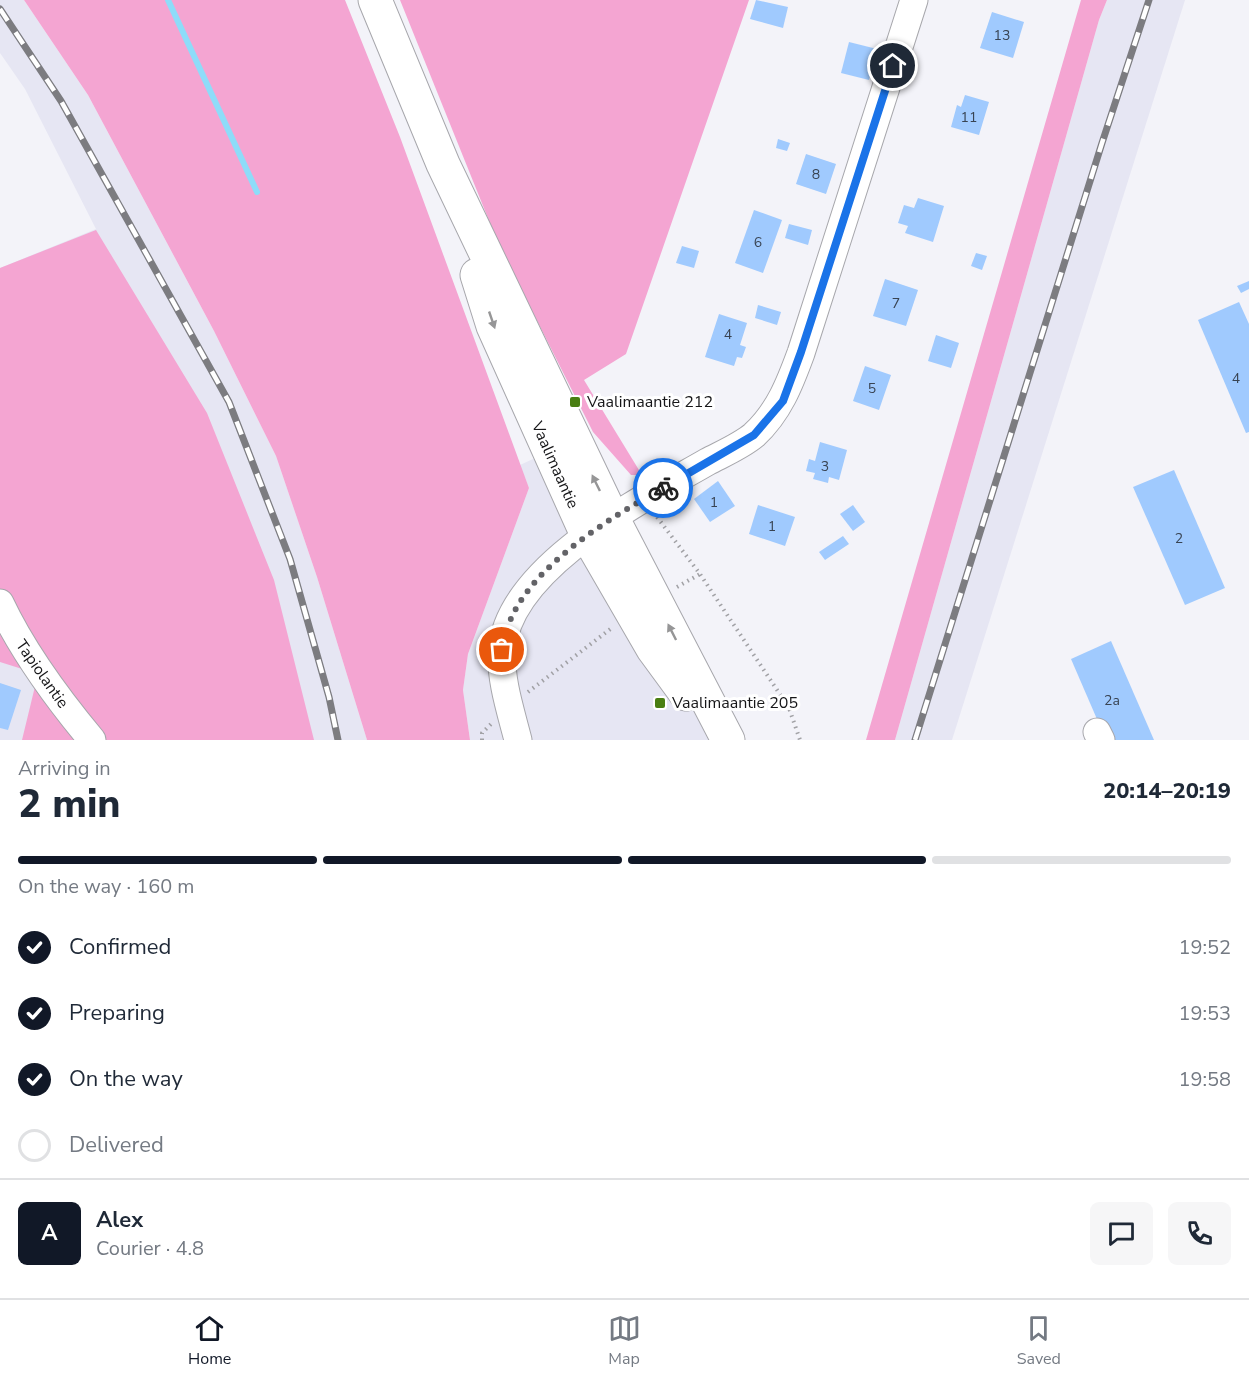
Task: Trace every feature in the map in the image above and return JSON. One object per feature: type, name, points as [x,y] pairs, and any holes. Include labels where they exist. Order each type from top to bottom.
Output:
[{"type":"main road","name":"Vaalimaantie","points":[[375,0],[599,526],[643,606],[728,740]]},
{"type":"main road","name":"Vaalimaantie","points":[[643,606],[653,649],[719,740]]},
{"type":"street","points":[[518,740],[510,707],[502,650],[509,622],[534,582],[599,526],[754,435],[783,401],[805,341],[914,0]]},
{"type":"street","name":"Tapiolantie","points":[[0,603],[14,632],[69,713],[92,740]]},
{"type":"path","points":[[643,499],[700,574],[789,708],[800,740]]},
{"type":"path","points":[[482,740],[482,733],[510,707],[643,606],[700,574]]},
{"type":"shaded area","points":[[0,0],[24,0],[88,95],[214,331],[276,456],[317,577],[367,740],[0,740],[0,268],[96,229],[25,89],[0,53]]},
{"type":"shaded area","points":[[24,0],[345,0],[400,137],[529,488],[468,654],[463,690],[470,740],[367,740],[317,577],[276,456],[214,331],[88,95]]},
{"type":"shaded area","points":[[400,0],[749,0],[626,354],[584,380],[642,475],[631,475],[593,432],[498,243]]},
{"type":"shaded area","points":[[1081,0],[1107,0],[1099,20],[895,740],[866,740]]},
{"type":"shaded area","points":[[1107,0],[1185,0],[952,740],[895,740],[1099,20]]},
{"type":"shaded area","points":[[96,230],[207,413],[274,580],[314,740],[22,740],[38,674],[0,662],[0,268]]},
{"type":"shaded area","points":[[561,446],[725,740],[470,740],[463,690],[468,654],[529,488],[520,465]]},
{"type":"building","points":[[756,0],[788,7],[783,28],[750,19]]},
{"type":"building","points":[[992,12],[1024,22],[1013,58],[980,48]]},
{"type":"building","points":[[849,42],[877,49],[869,80],[841,73]]},
{"type":"building","points":[[965,95],[989,102],[979,135],[951,127],[957,105],[961,107]]},
{"type":"building","points":[[778,139],[790,143],[787,151],[776,148]]},
{"type":"building","points":[[806,154],[836,164],[826,194],[796,184]]},
{"type":"building","points":[[918,198],[944,206],[933,242],[905,233],[908,226],[898,223],[904,205],[914,208]]},
{"type":"building","points":[[754,210],[782,220],[763,273],[735,263]]},
{"type":"building","points":[[789,224],[812,230],[808,245],[785,238]]},
{"type":"building","points":[[682,246],[699,251],[694,268],[676,263]]},
{"type":"building","points":[[976,253],[987,256],[982,270],[971,266]]},
{"type":"building","points":[[885,279],[918,290],[906,326],[873,316]]},
{"type":"building","points":[[1249,281],[1249,289],[1241,293],[1237,286]]},
{"type":"building","points":[[1239,302],[1249,324],[1249,432],[1246,433],[1198,320]]},
{"type":"building","points":[[758,305],[781,312],[777,325],[755,318]]},
{"type":"building","points":[[719,314],[747,323],[740,345],[746,347],[742,358],[737,357],[734,366],[705,357]]},
{"type":"building","points":[[936,335],[959,343],[951,368],[928,361]]},
{"type":"building","points":[[865,366],[891,375],[879,410],[853,401]]},
{"type":"building","points":[[820,442],[847,450],[839,480],[829,477],[828,483],[813,479],[815,473],[806,471],[809,459],[815,461]]},
{"type":"building","points":[[1174,470],[1225,588],[1185,605],[1133,487]]},
{"type":"building","points":[[718,481],[735,506],[710,522],[694,499]]},
{"type":"building","points":[[758,505],[795,517],[785,546],[749,534]]},
{"type":"building","points":[[853,505],[865,522],[853,531],[840,514]]},
{"type":"building","points":[[843,536],[849,544],[825,560],[819,552]]},
{"type":"building","points":[[1111,641],[1154,740],[1106,740],[1071,659]]},
{"type":"building","points":[[0,683],[21,690],[8,730],[0,728]]},
{"type":"waterway","points":[[168,0],[257,192]]},
{"type":"railway","points":[[915,740],[1149,0]]},
{"type":"railway","points":[[0,9],[61,101],[229,402],[290,559],[329,697],[338,740]]},
{"type":"way so far","points":[[502,650],[509,622],[534,582],[586,535],[612,517],[663,488]]},
{"type":"place","name":"Vaalimaantie 212","points":[[575,402]]},
{"type":"place","name":"Vaalimaantie 205","points":[[660,703]]},
{"type":"route","points":[[663,488],[754,435],[783,401],[801,352],[893,66]]}]
